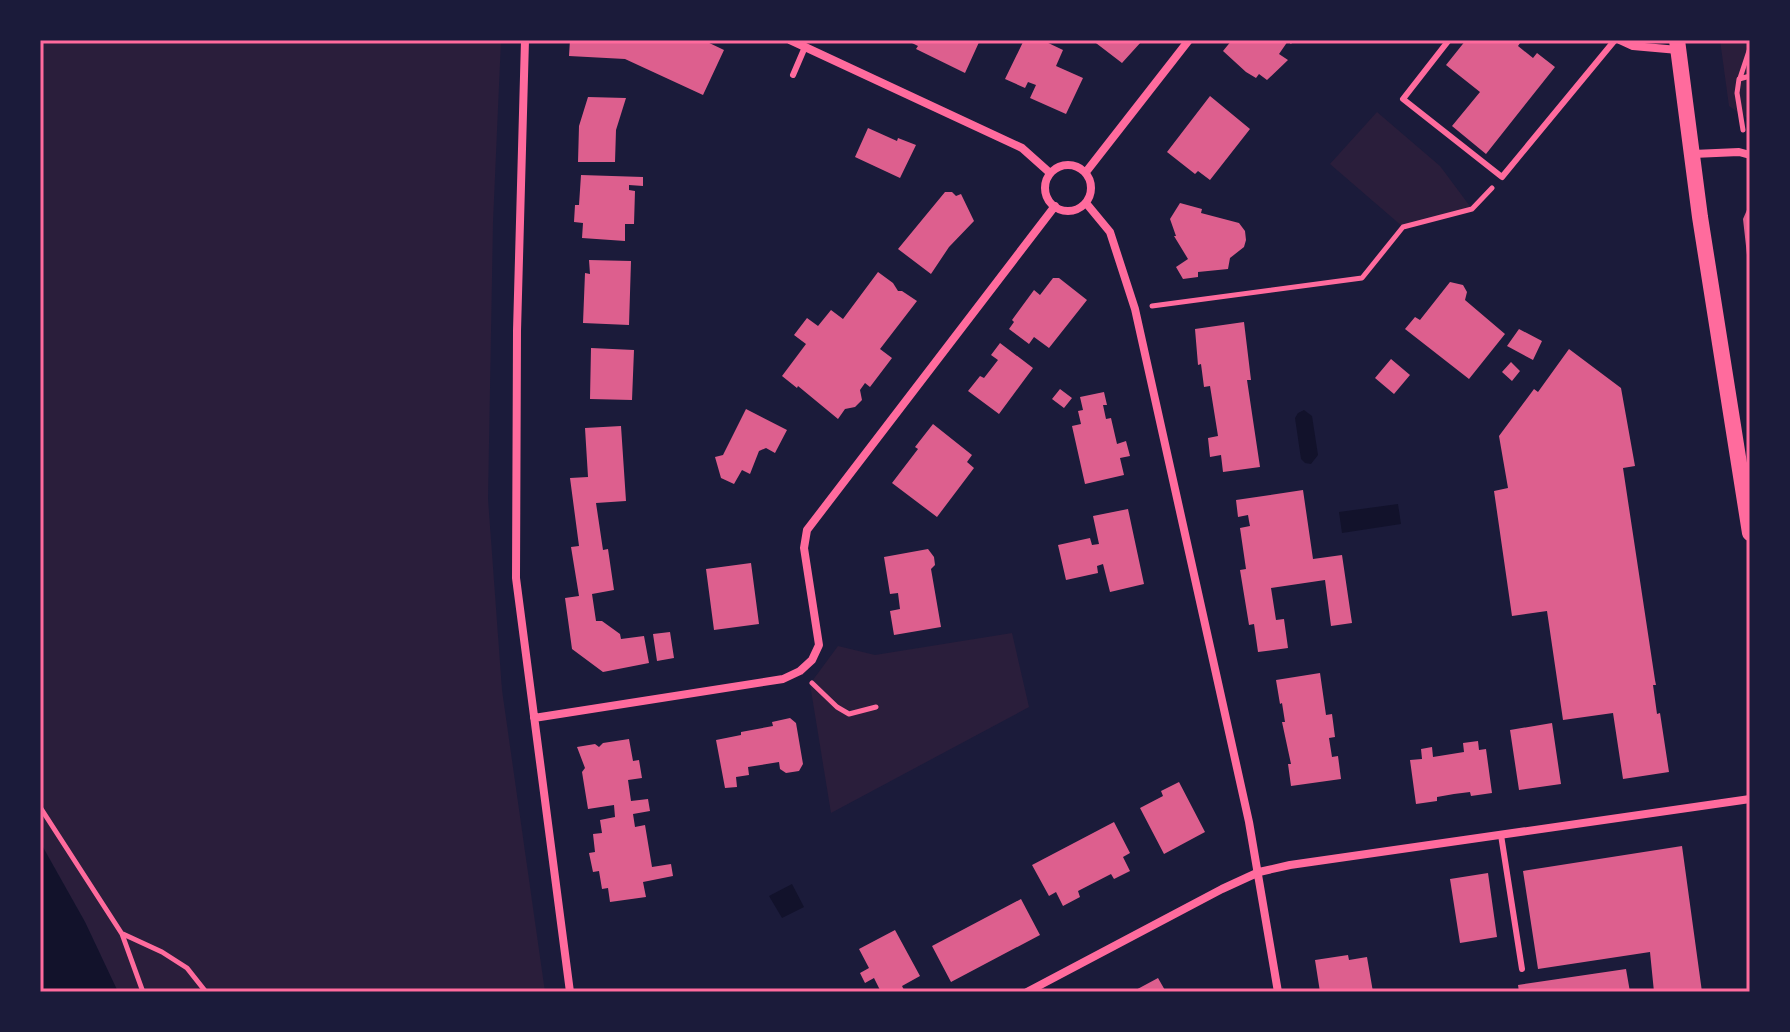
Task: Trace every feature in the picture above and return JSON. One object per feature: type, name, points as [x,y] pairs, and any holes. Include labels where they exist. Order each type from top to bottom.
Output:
[{"type":"main road","points":[[1678,45],[1700,217],[1750,533]]},
{"type":"street","points":[[525,40],[517,331],[516,578],[570,992]]},
{"type":"street","points":[[790,40],[1022,148],[1050,173]]},
{"type":"street","points":[[1086,172],[1189,40]]},
{"type":"street","points":[[1618,40],[1633,46],[1678,45]]},
{"type":"street","points":[[1693,154],[1739,152],[1750,155]]},
{"type":"street","points":[[1068,164],[1086,172],[1092,191],[1086,203],[1074,210],[1061,210],[1055,206],[1046,194],[1046,180],[1050,173],[1068,164]]},
{"type":"street","points":[[1086,203],[1110,232],[1135,309],[1259,872],[1278,992]]},
{"type":"street","points":[[534,718],[783,679],[800,671],[812,660],[819,645],[804,548],[807,530],[1055,206]]},
{"type":"street","points":[[1027,992],[1259,872],[1750,799]]},
{"type":"lane","points":[[1449,40],[1403,99],[1502,177],[1618,40]]},
{"type":"lane","points":[[793,75],[805,47]]},
{"type":"lane","points":[[1501,835],[1522,969]]},
{"type":"path","points":[[1743,130],[1737,93],[1750,48]]},
{"type":"path","points":[[1739,79],[1750,76]]},
{"type":"path","points":[[1135,309],[1362,278],[1403,227],[1472,209],[1502,177]]},
{"type":"path","points":[[800,671],[837,707],[849,714],[876,707]]},
{"type":"path","points":[[40,807],[122,934],[143,992]]},
{"type":"path","points":[[122,934],[162,952],[187,968],[206,992]]},
{"type":"shaded area","points":[[40,40],[501,40],[493,222],[488,499],[502,690],[545,992],[118,992],[85,922],[40,842]]},
{"type":"shaded area","points":[[1720,40],[1750,40],[1750,120],[1729,106]]},
{"type":"shaded area","points":[[1377,112],[1440,166],[1472,209],[1403,227],[1330,164]]},
{"type":"shaded area","points":[[1304,410],[1312,416],[1318,455],[1311,464],[1301,459],[1295,418]]},
{"type":"shaded area","points":[[1398,504],[1401,524],[1342,533],[1339,512]]},
{"type":"shaded area","points":[[1012,633],[1029,707],[831,813],[810,684],[838,646],[875,655]]},
{"type":"shaded area","points":[[40,842],[85,922],[118,992],[40,992]]},
{"type":"shaded area","points":[[792,884],[804,907],[782,918],[769,896]]},
{"type":"building","points":[[570,40],[703,40],[724,50],[703,95],[625,59],[569,56]]},
{"type":"building","points":[[906,40],[980,40],[965,73],[916,49],[918,46]]},
{"type":"building","points":[[1024,40],[1042,40],[1063,50],[1056,66],[1083,78],[1066,114],[1030,98],[1036,85],[1028,82],[1025,88],[1005,79]]},
{"type":"building","points":[[1092,40],[1141,40],[1141,42],[1122,63]]},
{"type":"building","points":[[1232,40],[1294,40],[1291,44],[1288,41],[1279,54],[1288,60],[1267,80],[1259,74],[1256,78],[1246,72],[1223,51]]},
{"type":"building","points":[[1466,40],[1522,40],[1518,46],[1533,58],[1537,53],[1555,67],[1486,154],[1452,126],[1480,92],[1446,65]]},
{"type":"building","points":[[1210,96],[1250,129],[1210,180],[1198,171],[1195,174],[1167,152]]},
{"type":"building","points":[[588,97],[626,98],[616,130],[615,162],[578,162],[579,126]]},
{"type":"building","points":[[868,128],[897,141],[898,138],[916,145],[900,178],[855,157]]},
{"type":"building","points":[[581,175],[643,177],[643,186],[629,185],[629,190],[635,191],[634,224],[625,224],[625,241],[582,238],[583,223],[574,222],[575,205],[579,205]]},
{"type":"building","points":[[945,192],[956,196],[961,194],[974,221],[949,247],[931,274],[898,249]]},
{"type":"building","points":[[1180,203],[1202,209],[1201,213],[1239,223],[1245,231],[1244,247],[1230,258],[1228,269],[1198,272],[1198,277],[1183,279],[1176,267],[1188,259],[1174,236],[1170,219]]},
{"type":"building","points":[[1750,203],[1750,264],[1748,264],[1743,219]]},
{"type":"building","points":[[589,260],[631,261],[629,325],[583,323],[585,273],[590,274]]},
{"type":"building","points":[[878,272],[898,291],[917,301],[880,349],[892,358],[870,387],[865,383],[860,390],[862,400],[855,407],[845,409],[838,419],[782,376],[806,344],[794,335],[807,318],[818,326],[831,310],[843,319]]},
{"type":"building","points":[[1053,278],[1059,278],[1087,300],[1049,348],[1034,337],[1029,344],[1009,329],[1014,322],[1012,320],[1034,290],[1040,295]]},
{"type":"building","points":[[1450,282],[1463,285],[1467,292],[1465,300],[1505,334],[1469,379],[1405,329],[1415,317],[1420,320]]},
{"type":"building","points":[[1244,322],[1251,380],[1247,380],[1260,467],[1223,472],[1221,455],[1210,457],[1208,438],[1218,436],[1210,386],[1204,387],[1201,364],[1198,365],[1195,329]]},
{"type":"building","points":[[1519,329],[1542,341],[1533,360],[1507,346]]},
{"type":"building","points":[[1000,343],[1033,368],[999,414],[968,391],[980,376],[984,378],[998,360],[991,355]]},
{"type":"building","points":[[591,348],[634,350],[632,400],[590,399]]},
{"type":"building","points":[[1569,349],[1621,388],[1635,466],[1623,468],[1656,685],[1653,685],[1657,714],[1660,713],[1669,772],[1623,779],[1613,713],[1563,720],[1547,611],[1512,616],[1494,491],[1508,488],[1499,436],[1534,389],[1538,392]]},
{"type":"building","points":[[1391,359],[1410,375],[1394,394],[1375,378]]},
{"type":"building","points":[[1511,362],[1520,371],[1512,381],[1502,372]]},
{"type":"building","points":[[1060,389],[1072,398],[1064,408],[1052,399]]},
{"type":"building","points":[[1104,392],[1106,419],[1111,418],[1117,444],[1126,441],[1130,456],[1120,458],[1124,475],[1085,484],[1072,426],[1081,424],[1078,411],[1083,410],[1080,397]]},
{"type":"building","points":[[746,409],[787,430],[775,453],[766,448],[759,451],[750,474],[742,470],[734,484],[721,478],[715,457],[723,455]]},
{"type":"building","points":[[933,424],[972,455],[967,462],[974,468],[937,517],[892,483]]},
{"type":"building","points":[[621,426],[626,501],[596,503],[603,550],[608,549],[614,590],[592,594],[596,621],[602,621],[620,634],[621,639],[644,636],[649,663],[603,672],[572,649],[565,598],[579,596],[571,547],[579,546],[570,478],[588,477],[585,428]]},
{"type":"building","points":[[1303,490],[1313,559],[1342,555],[1352,623],[1331,626],[1325,580],[1271,588],[1276,620],[1284,619],[1288,648],[1258,652],[1254,624],[1249,625],[1240,570],[1246,569],[1240,528],[1250,526],[1248,515],[1238,517],[1236,500]]},
{"type":"building","points":[[1128,509],[1144,584],[1110,592],[1103,564],[1097,566],[1098,573],[1066,580],[1058,545],[1090,538],[1092,545],[1099,544],[1093,516]]},
{"type":"building","points":[[928,549],[934,557],[935,565],[931,569],[941,627],[894,635],[890,611],[900,609],[898,593],[890,594],[884,557]]},
{"type":"building","points":[[751,563],[759,624],[714,630],[706,569]]},
{"type":"building","points":[[670,632],[674,658],[657,661],[653,634]]},
{"type":"building","points":[[1320,673],[1326,715],[1332,714],[1335,737],[1329,738],[1332,757],[1338,756],[1341,779],[1291,786],[1288,764],[1291,764],[1276,680]]},
{"type":"building","points":[[790,718],[796,723],[803,764],[799,771],[786,773],[780,769],[779,762],[748,767],[749,775],[736,777],[737,787],[725,788],[716,740],[773,726],[772,722]]},
{"type":"building","points":[[1552,723],[1561,784],[1519,790],[1510,730]]},
{"type":"building","points":[[629,739],[633,761],[639,760],[642,778],[628,780],[631,801],[648,799],[650,811],[633,814],[635,827],[645,825],[652,867],[671,864],[673,876],[643,882],[646,897],[610,902],[608,888],[602,889],[599,871],[593,872],[589,853],[595,852],[593,834],[602,833],[600,820],[615,817],[614,805],[588,809],[582,772],[585,768],[577,747],[595,744],[599,747],[603,743]]},
{"type":"building","points":[[1478,741],[1479,750],[1486,749],[1492,793],[1471,796],[1470,792],[1454,794],[1437,797],[1437,801],[1416,804],[1410,760],[1422,759],[1421,749],[1432,747],[1433,757],[1464,752],[1463,743]]},
{"type":"building","points":[[1179,782],[1205,832],[1164,854],[1140,808],[1163,796],[1161,791]]},
{"type":"building","points":[[1114,822],[1130,853],[1123,857],[1130,871],[1114,879],[1111,874],[1078,891],[1080,897],[1063,906],[1056,892],[1049,896],[1032,865]]},
{"type":"building","points":[[1682,846],[1702,992],[1654,992],[1650,952],[1538,969],[1523,871]]},
{"type":"building","points":[[1488,873],[1497,937],[1460,943],[1450,879]]},
{"type":"building","points":[[1021,899],[1040,935],[951,982],[932,946]]},
{"type":"building","points":[[895,930],[920,976],[902,986],[904,990],[900,992],[881,992],[874,978],[865,983],[860,973],[869,968],[859,949]]},
{"type":"building","points":[[1348,955],[1349,960],[1367,957],[1373,992],[1320,992],[1315,960]]},
{"type":"building","points":[[1626,969],[1630,992],[1519,992],[1518,985]]},
{"type":"building","points":[[1158,978],[1166,992],[1132,992]]}]
